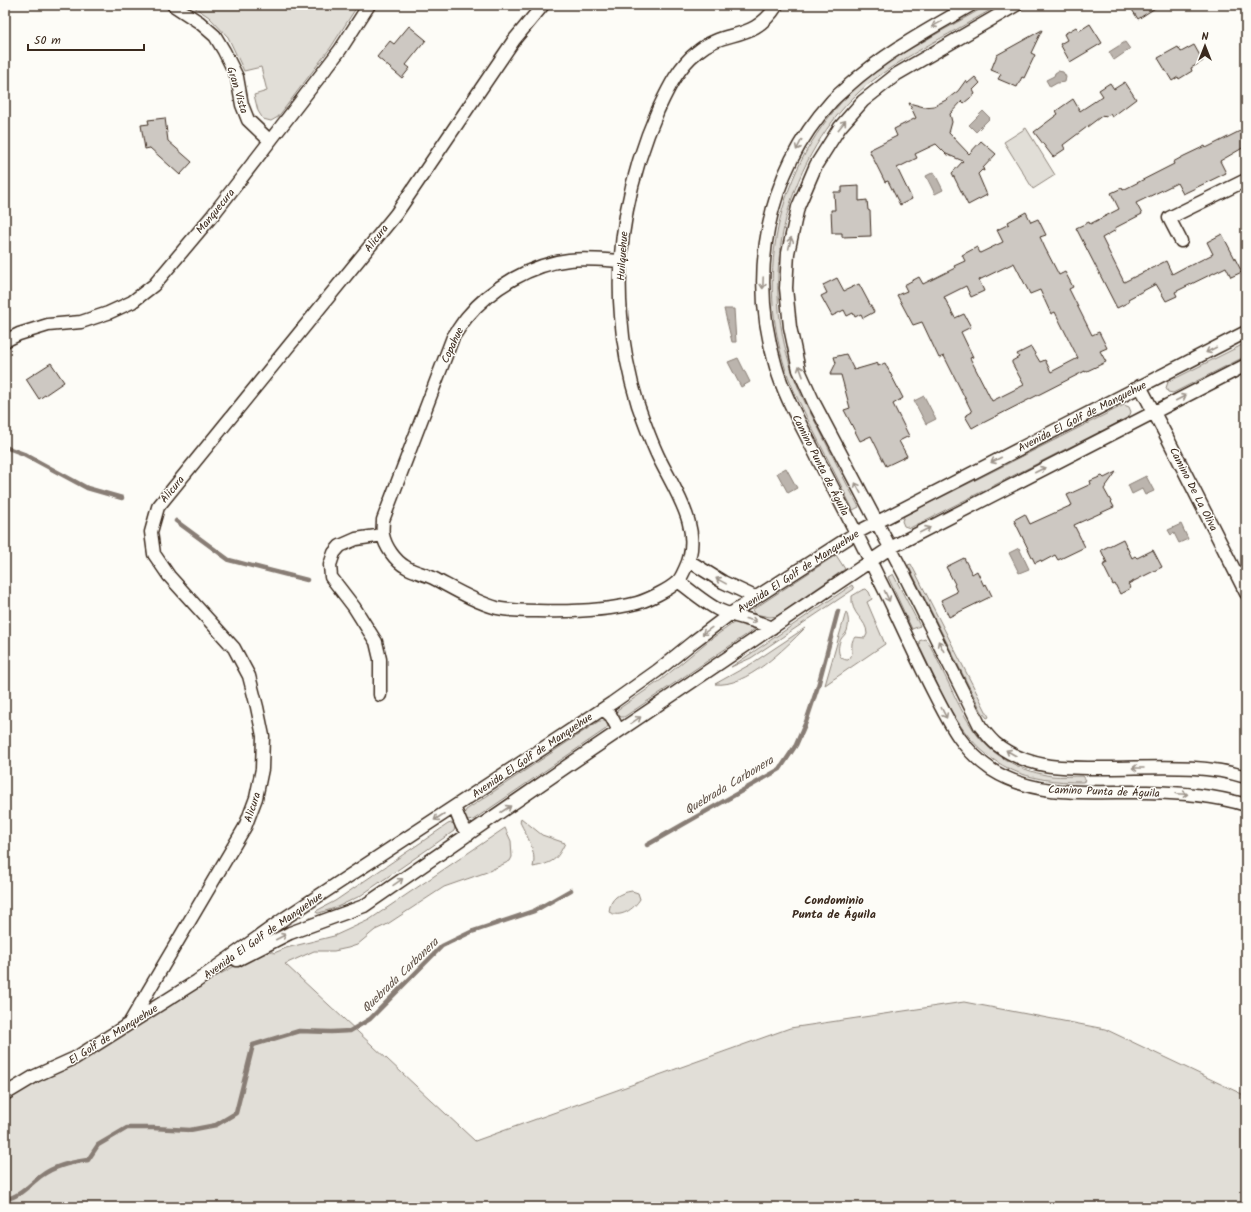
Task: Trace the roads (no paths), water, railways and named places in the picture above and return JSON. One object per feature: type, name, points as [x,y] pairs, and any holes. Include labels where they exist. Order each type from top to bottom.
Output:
[{"type":"street","name":"Gran Vista","points":[[173,5],[199,22],[215,36],[237,76],[242,105],[248,120],[270,141]]},
{"type":"street","name":"Manquecura","points":[[5,341],[19,334],[48,325],[81,322],[108,313],[132,302],[154,285],[212,216],[340,50],[368,5]]},
{"type":"street","name":"Alicura","points":[[128,1025],[245,827],[256,798],[262,769],[263,736],[249,676],[234,648],[169,576],[154,554],[151,532],[158,507],[396,214],[514,40],[543,5]]},
{"type":"street","name":"Huilquehue","points":[[678,581],[689,561],[691,537],[688,518],[647,430],[632,383],[624,341],[621,315],[620,261],[627,209],[636,172],[652,122],[672,82],[688,60],[702,48],[721,39],[750,30],[767,19],[777,5]]},
{"type":"street","name":"Camino Punta de Águila","points":[[971,5],[905,42],[865,71],[832,100],[805,135],[784,174],[771,212],[764,260],[763,297],[767,331],[776,368],[789,402],[870,561],[917,659],[959,740],[978,760],[1008,780],[1040,789],[1082,792],[1148,792],[1203,795],[1232,800],[1246,805]]},
{"type":"street","name":"Camino Punta de Águila","points":[[1016,5],[897,74],[863,101],[840,127],[816,165],[798,207],[788,253],[786,288],[790,328],[800,370],[814,403],[890,548],[980,726],[995,743],[1014,755],[1038,764],[1062,768],[1202,768],[1232,772],[1246,777]]},
{"type":"street","points":[[1181,241],[1169,218],[1246,180]]},
{"type":"street","name":"Copahue","points":[[383,535],[383,520],[389,502],[453,337],[466,317],[484,300],[511,279],[539,267],[568,260],[593,259],[620,261]]},
{"type":"street","name":"Avenida El Golf de Manquehue","points":[[197,981],[285,918],[603,709],[657,671],[730,614],[856,533],[1246,332]]},
{"type":"street","name":"Avenida El Golf de Manquehue","points":[[197,981],[290,933],[364,906],[890,548],[1246,365]]},
{"type":"street","name":"Camino De La Oliva","points":[[1140,386],[1246,593]]},
{"type":"street","points":[[380,695],[380,659],[376,642],[354,607],[331,577],[330,564],[334,553],[340,546],[356,540],[383,535],[387,546],[405,567],[431,577],[464,595],[498,608],[525,611],[569,612],[602,609],[639,602],[659,594],[678,581],[717,609],[762,623],[772,628]]},
{"type":"street","points":[[689,561],[723,582],[756,597]]},
{"type":"street","points":[[603,709],[610,716],[619,731]]},
{"type":"street","points":[[454,807],[462,826],[469,834]]},
{"type":"street","name":"El Golf de Manquehue","points":[[5,1094],[35,1076],[75,1058],[197,981]]},
{"type":"waterway","points":[[5,447],[24,454],[87,488],[122,498]]},
{"type":"waterway","points":[[176,521],[229,560],[307,580]]},
{"type":"waterway","name":"Quebrada Carbonera","points":[[647,845],[780,769],[796,745],[806,722],[818,686],[838,611]]},
{"type":"waterway","name":"Quebrada Carbonera","points":[[5,1199],[20,1193],[52,1169],[69,1163],[88,1160],[98,1145],[127,1128],[190,1130],[216,1125],[236,1113],[253,1045],[299,1031],[350,1031],[370,1019],[442,946],[471,932],[534,911],[571,890]]},
{"type":"district","name":"Condominio Punta de Águila","points":[[834,907]]}]
